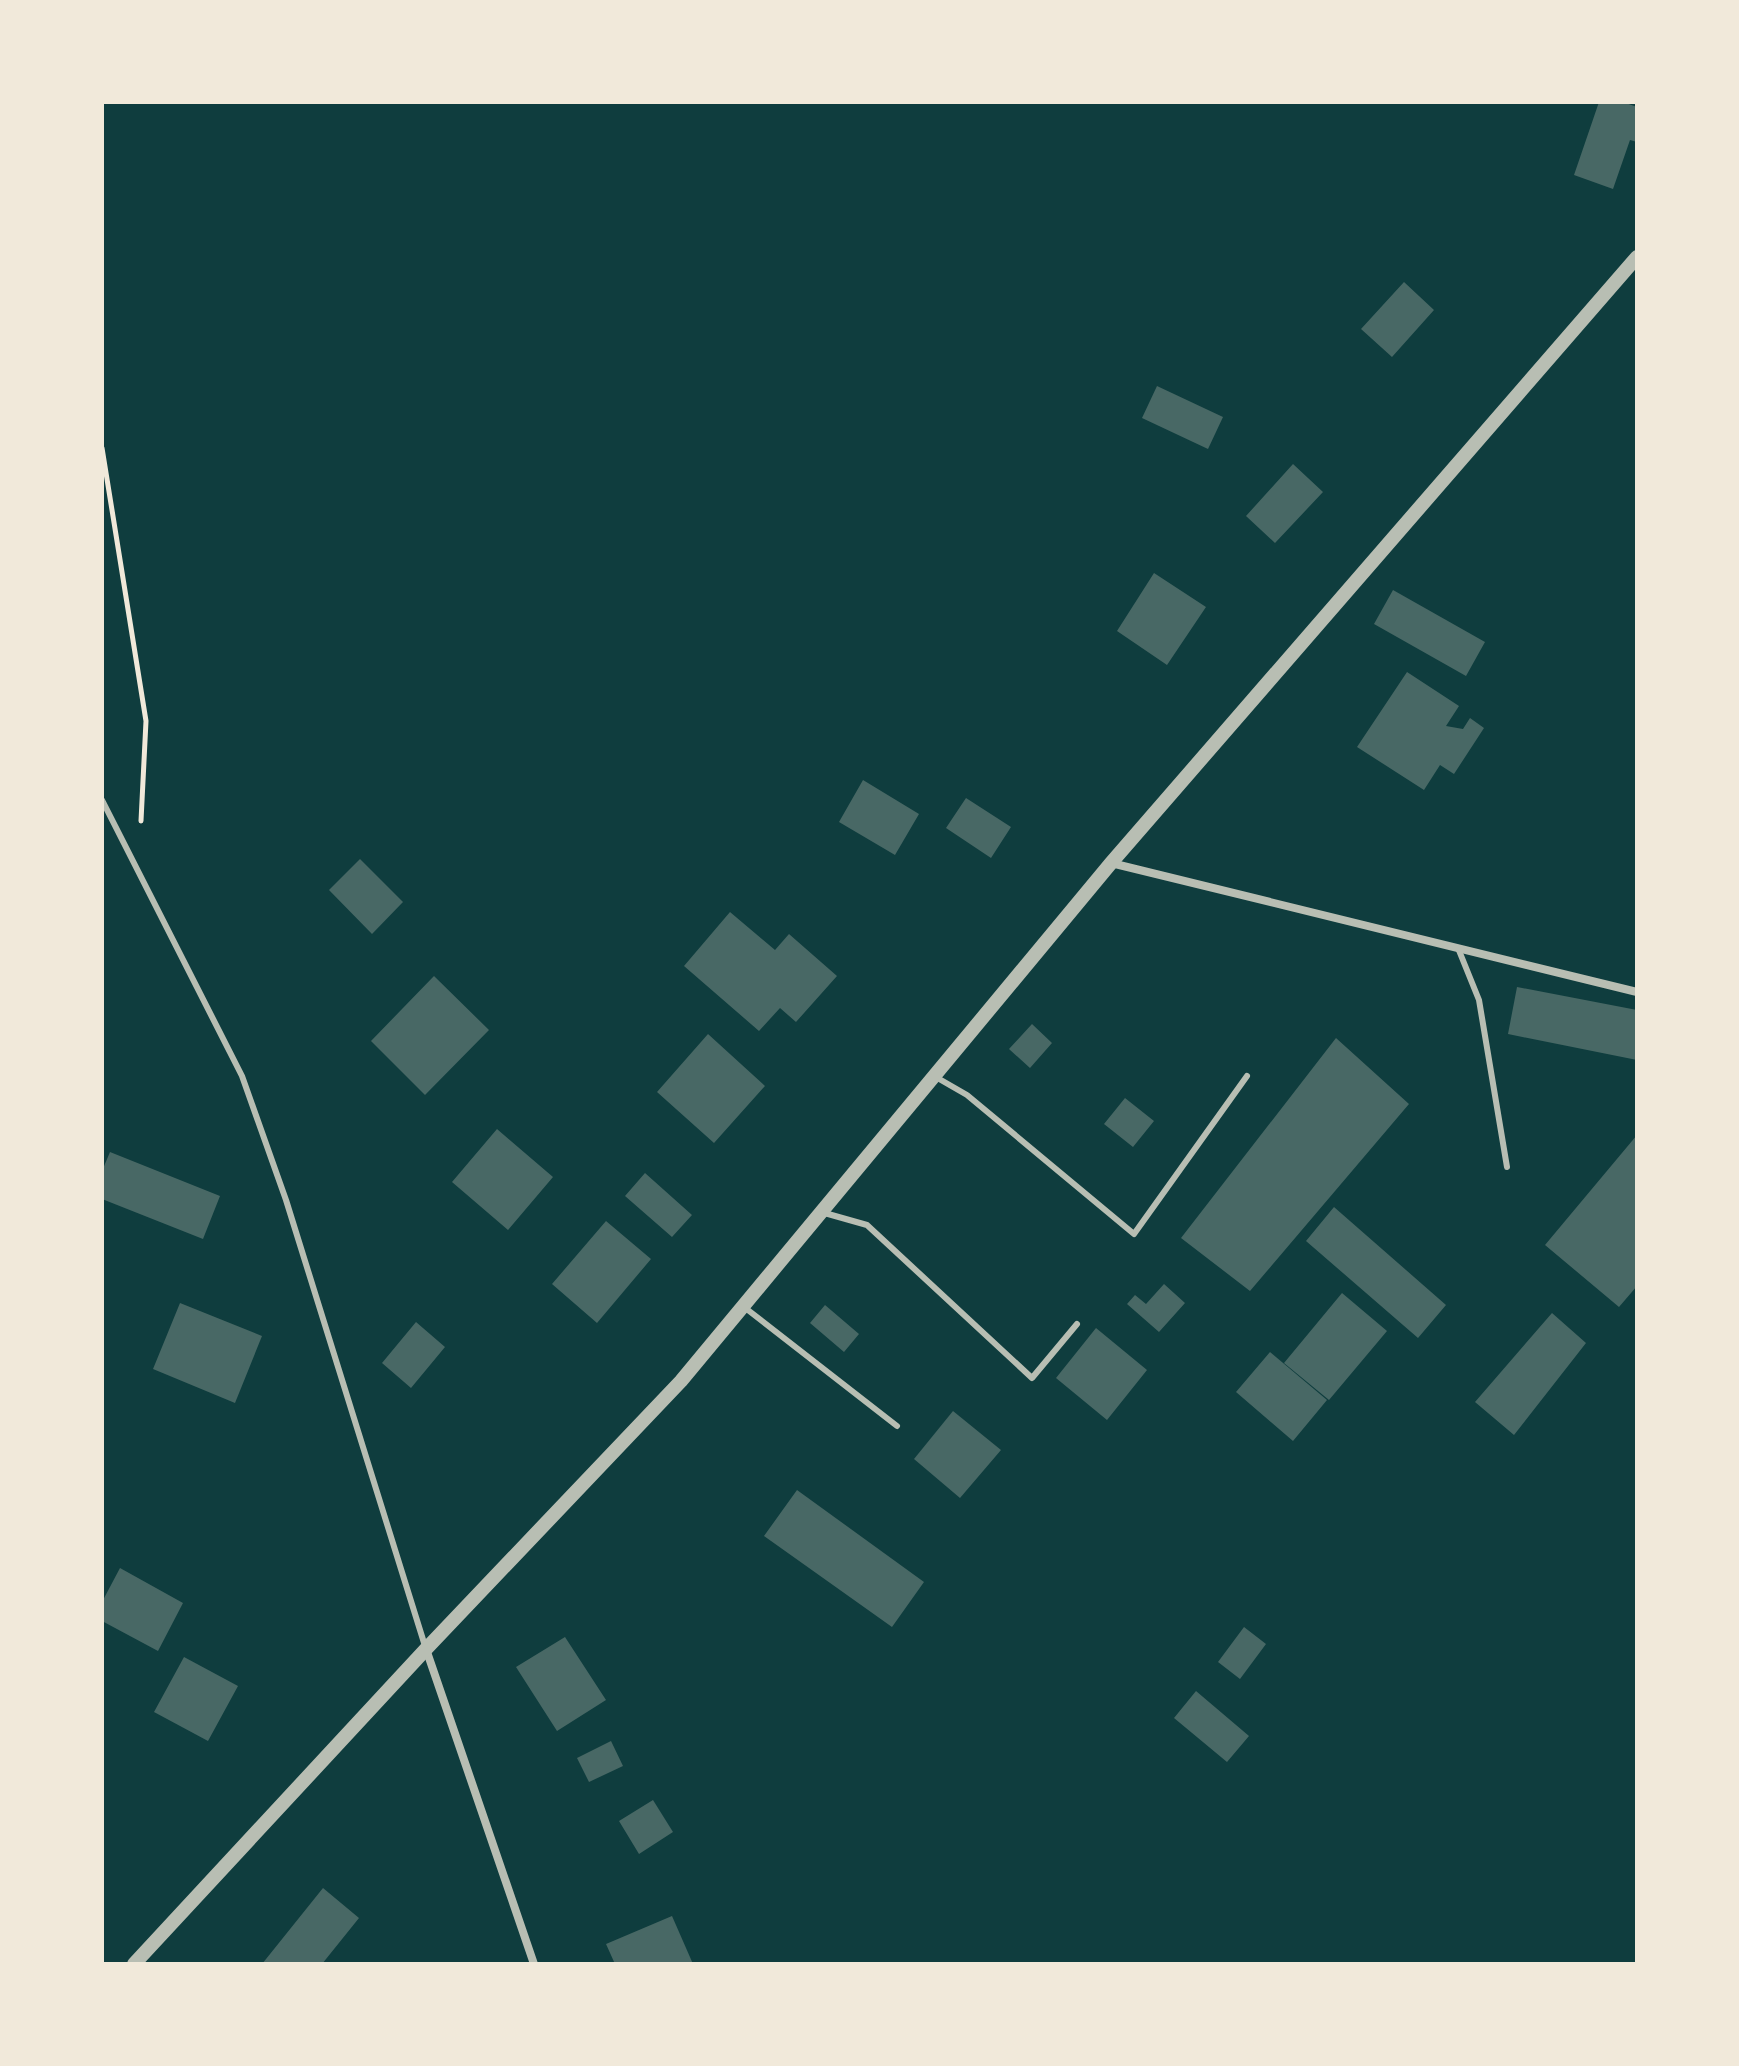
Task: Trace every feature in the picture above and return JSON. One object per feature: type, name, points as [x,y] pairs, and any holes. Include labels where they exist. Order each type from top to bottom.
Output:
[{"type":"street","points":[[134,1964],[426,1649],[681,1381],[1111,863],[1637,257]]},
{"type":"street","points":[[1111,863],[1637,992]]},
{"type":"street","points":[[426,1649],[534,1964]]},
{"type":"lane","points":[[102,800],[242,1076],[286,1200],[426,1649]]},
{"type":"lane","points":[[1458,948],[1479,1000],[1507,1167]]},
{"type":"lane","points":[[934,1076],[967,1095],[1134,1234],[1247,1076]]},
{"type":"lane","points":[[821,1212],[867,1225],[1032,1378],[1077,1324]]},
{"type":"lane","points":[[744,1307],[897,1426]]},
{"type":"path","points":[[102,448],[146,721],[139,870]]},
{"type":"building","points":[[1599,102],[1623,102],[1637,107],[1637,142],[1630,140],[1613,189],[1574,175]]},
{"type":"building","points":[[1404,282],[1434,310],[1392,357],[1361,329]]},
{"type":"building","points":[[1157,386],[1223,417],[1208,449],[1142,418]]},
{"type":"building","points":[[1293,464],[1323,492],[1275,543],[1246,516]]},
{"type":"building","points":[[1154,573],[1206,607],[1167,665],[1117,631]]},
{"type":"building","points":[[1393,590],[1485,642],[1466,676],[1374,624]]},
{"type":"building","points":[[1407,672],[1459,706],[1446,726],[1463,729],[1470,718],[1484,728],[1454,774],[1440,765],[1424,790],[1357,747]]},
{"type":"building","points":[[863,780],[919,814],[895,855],[839,822]]},
{"type":"building","points":[[966,798],[1011,827],[991,858],[946,828]]},
{"type":"building","points":[[360,859],[403,902],[372,934],[329,890]]},
{"type":"building","points":[[730,912],[775,950],[789,934],[837,976],[796,1022],[780,1008],[759,1031],[684,966]]},
{"type":"building","points":[[434,976],[489,1030],[425,1095],[371,1041]]},
{"type":"building","points":[[1517,987],[1637,1010],[1637,1060],[1508,1034]]},
{"type":"building","points":[[1032,1024],[1052,1043],[1030,1068],[1009,1049]]},
{"type":"building","points":[[708,1034],[765,1086],[714,1143],[657,1092]]},
{"type":"building","points":[[1336,1038],[1409,1104],[1250,1291],[1181,1238]]},
{"type":"building","points":[[1125,1098],[1154,1121],[1133,1147],[1104,1124]]},
{"type":"building","points":[[497,1129],[553,1177],[508,1230],[452,1182]]},
{"type":"building","points":[[1637,1135],[1637,1286],[1619,1307],[1545,1245]]},
{"type":"building","points":[[110,1152],[220,1196],[203,1239],[102,1199],[102,1171]]},
{"type":"building","points":[[645,1173],[692,1215],[672,1237],[625,1196]]},
{"type":"building","points":[[1334,1207],[1446,1305],[1418,1338],[1306,1241]]},
{"type":"building","points":[[606,1221],[651,1259],[597,1323],[552,1284]]},
{"type":"building","points":[[1164,1284],[1185,1303],[1159,1332],[1127,1304],[1135,1295],[1146,1304]]},
{"type":"building","points":[[1342,1293],[1387,1331],[1329,1400],[1284,1363]]},
{"type":"building","points":[[180,1303],[262,1336],[235,1403],[153,1369]]},
{"type":"building","points":[[825,1305],[859,1334],[844,1352],[810,1323]]},
{"type":"building","points":[[1552,1313],[1586,1343],[1514,1435],[1475,1402]]},
{"type":"building","points":[[416,1322],[445,1347],[411,1388],[382,1363]]},
{"type":"building","points":[[1096,1328],[1147,1370],[1107,1420],[1056,1378]]},
{"type":"building","points":[[1270,1352],[1327,1400],[1293,1441],[1236,1392]]},
{"type":"building","points":[[953,1411],[1001,1450],[960,1498],[914,1459]]},
{"type":"building","points":[[797,1490],[924,1582],[892,1627],[764,1536]]},
{"type":"building","points":[[120,1568],[183,1603],[158,1651],[102,1621],[102,1602]]},
{"type":"building","points":[[1244,1627],[1266,1644],[1240,1679],[1218,1662]]},
{"type":"building","points":[[565,1637],[606,1700],[557,1731],[516,1667]]},
{"type":"building","points":[[184,1657],[238,1686],[208,1741],[154,1712]]},
{"type":"building","points":[[1196,1691],[1249,1736],[1227,1762],[1174,1718]]},
{"type":"building","points":[[611,1741],[623,1766],[589,1782],[577,1758]]},
{"type":"building","points":[[653,1800],[673,1832],[639,1854],[619,1821]]},
{"type":"building","points":[[323,1888],[359,1918],[322,1964],[262,1964]]},
{"type":"building","points":[[672,1916],[693,1964],[615,1964],[606,1944]]}]
